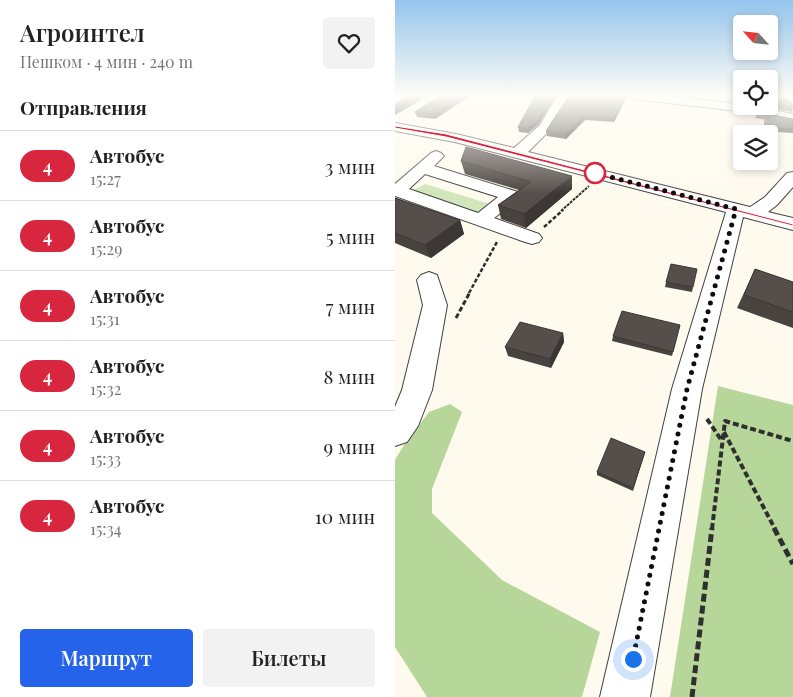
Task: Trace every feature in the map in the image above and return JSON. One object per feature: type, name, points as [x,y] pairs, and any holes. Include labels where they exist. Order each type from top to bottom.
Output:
[{"type":"street","points":[[403,129],[456,138],[793,224]]},
{"type":"street","points":[[517,153],[543,129]]},
{"type":"street","points":[[456,138],[397,192],[532,238]]},
{"type":"street","points":[[422,168],[513,196],[480,220]]},
{"type":"street","points":[[745,211],[771,201],[793,177]]},
{"type":"street","points":[[625,697],[687,389],[745,211]]},
{"type":"street","points":[[395,431],[407,416],[417,390],[435,306],[429,280]]},
{"type":"path","points":[[532,238],[602,175]]},
{"type":"path","points":[[692,697],[725,421],[793,441]]},
{"type":"path","points":[[724,432],[793,564]]},
{"type":"green space","points":[[425,184],[490,204],[476,214],[410,192]]},
{"type":"green space","points":[[718,386],[793,405],[793,697],[670,697]]},
{"type":"green space","points":[[450,404],[462,412],[432,489],[432,513],[502,580],[600,632],[582,697],[427,697],[395,647],[395,460],[429,412]]},
{"type":"building","points":[[548,129],[571,129],[565,134],[546,131]]},
{"type":"building","points":[[466,147],[572,176],[524,214],[498,205],[531,182],[461,161]]},
{"type":"building","points":[[395,198],[460,220],[425,245],[395,233]]},
{"type":"building","points":[[671,264],[697,269],[693,287],[666,282]]},
{"type":"building","points":[[755,269],[793,282],[793,312],[744,295]]},
{"type":"building","points":[[622,311],[680,325],[673,352],[613,336]]},
{"type":"building","points":[[520,322],[563,333],[550,359],[505,347]]},
{"type":"building","points":[[611,438],[645,452],[633,488],[597,472]]},
{"type":"bus line","name":"4","points":[[405,129],[446,135],[793,224]]},
{"type":"route","points":[[595,173],[736,209],[687,389],[633,659]]}]
